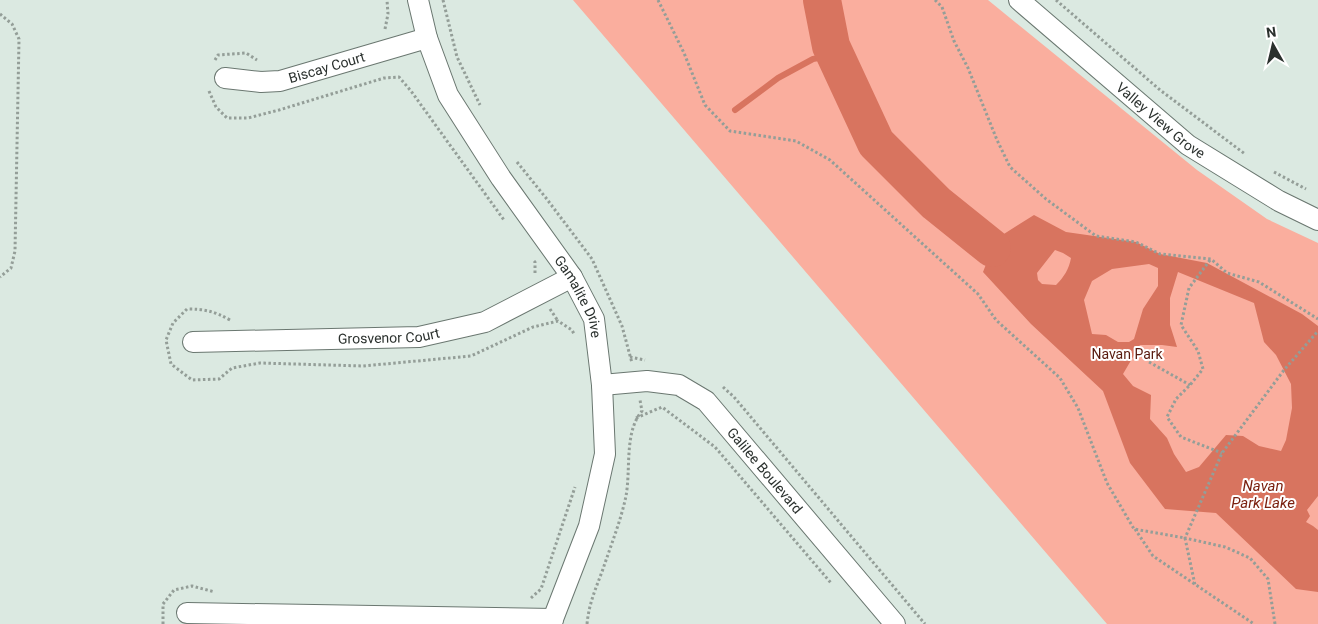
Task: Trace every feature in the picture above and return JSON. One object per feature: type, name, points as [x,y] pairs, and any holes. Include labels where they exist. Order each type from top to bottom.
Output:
[{"type":"street","name":"Gamalite Drive","points":[[418,0],[427,38],[448,95],[501,178],[572,277],[594,319],[602,385],[605,454],[589,526],[553,621]]},
{"type":"street","name":"Valley View Grove","points":[[1019,0],[1188,145],[1279,201],[1318,220]]},
{"type":"street","name":"Biscay Court","points":[[225,78],[261,82],[280,81],[427,38]]},
{"type":"street","name":"Grosvenor Court","points":[[193,342],[419,336],[485,322],[572,277]]},
{"type":"street","name":"Galilee Boulevard","points":[[602,385],[647,380],[679,385],[706,401],[895,624]]},
{"type":"street","points":[[187,613],[553,621]]},
{"type":"path","points":[[658,0],[684,54],[705,105],[730,131],[796,141],[830,160],[978,294],[996,320],[1060,378],[1078,408],[1107,482],[1153,556],[1254,624]]},
{"type":"path","points":[[935,0],[942,8],[954,41],[968,68],[1010,167],[1046,199],[1096,236],[1136,242],[1160,254],[1210,260],[1227,272],[1259,282],[1318,319]]},
{"type":"path","points":[[1056,0],[1160,90],[1245,154]]},
{"type":"path","points":[[0,14],[12,24],[19,39],[15,251],[11,268],[0,277]]},
{"type":"path","points":[[1269,169],[1310,192]]},
{"type":"path","points":[[1210,260],[1188,288],[1181,325],[1198,351],[1203,369],[1190,386],[1176,399],[1167,416],[1181,437],[1222,453]]},
{"type":"path","points":[[1195,584],[1184,538],[1222,453],[1284,370],[1318,331]]},
{"type":"path","points":[[1149,362],[1190,386]]},
{"type":"path","points":[[635,418],[662,407],[715,447],[834,587]]},
{"type":"path","points":[[1134,528],[1225,547],[1250,558],[1268,579],[1275,624]]},
{"type":"green space","name":"Navan Park","points":[[573,0],[988,0],[1197,170],[1267,219],[1318,243],[1318,624],[1107,624]]},
{"type":"water","name":"Navan Park Lake","points":[[1034,215],[1066,232],[1136,242],[1160,254],[1207,263],[1302,314],[1318,326],[1318,496],[1307,510],[1310,516],[1306,522],[1318,530],[1318,592],[1296,589],[1216,513],[1165,509],[1130,463],[1103,391],[1031,324],[983,272],[996,239]],"holes":[[[1055,250],[1071,258],[1069,266],[1064,276],[1056,285],[1042,284],[1038,280],[1037,273]],[[1149,264],[1158,268],[1158,286],[1143,309],[1134,339],[1129,342],[1118,342],[1106,335],[1092,334],[1084,300],[1092,281],[1112,269]],[[1178,272],[1254,303],[1264,342],[1276,355],[1291,384],[1292,408],[1286,440],[1281,451],[1259,446],[1243,436],[1226,435],[1199,467],[1186,472],[1174,454],[1167,438],[1150,419],[1151,395],[1133,386],[1123,374],[1140,345],[1177,347],[1170,325],[1170,298]]]},
{"type":"waterway","points":[[822,0],[831,46],[876,143],[936,203],[992,248]]},
{"type":"waterway","points":[[735,110],[778,78],[813,59],[835,55]]}]
